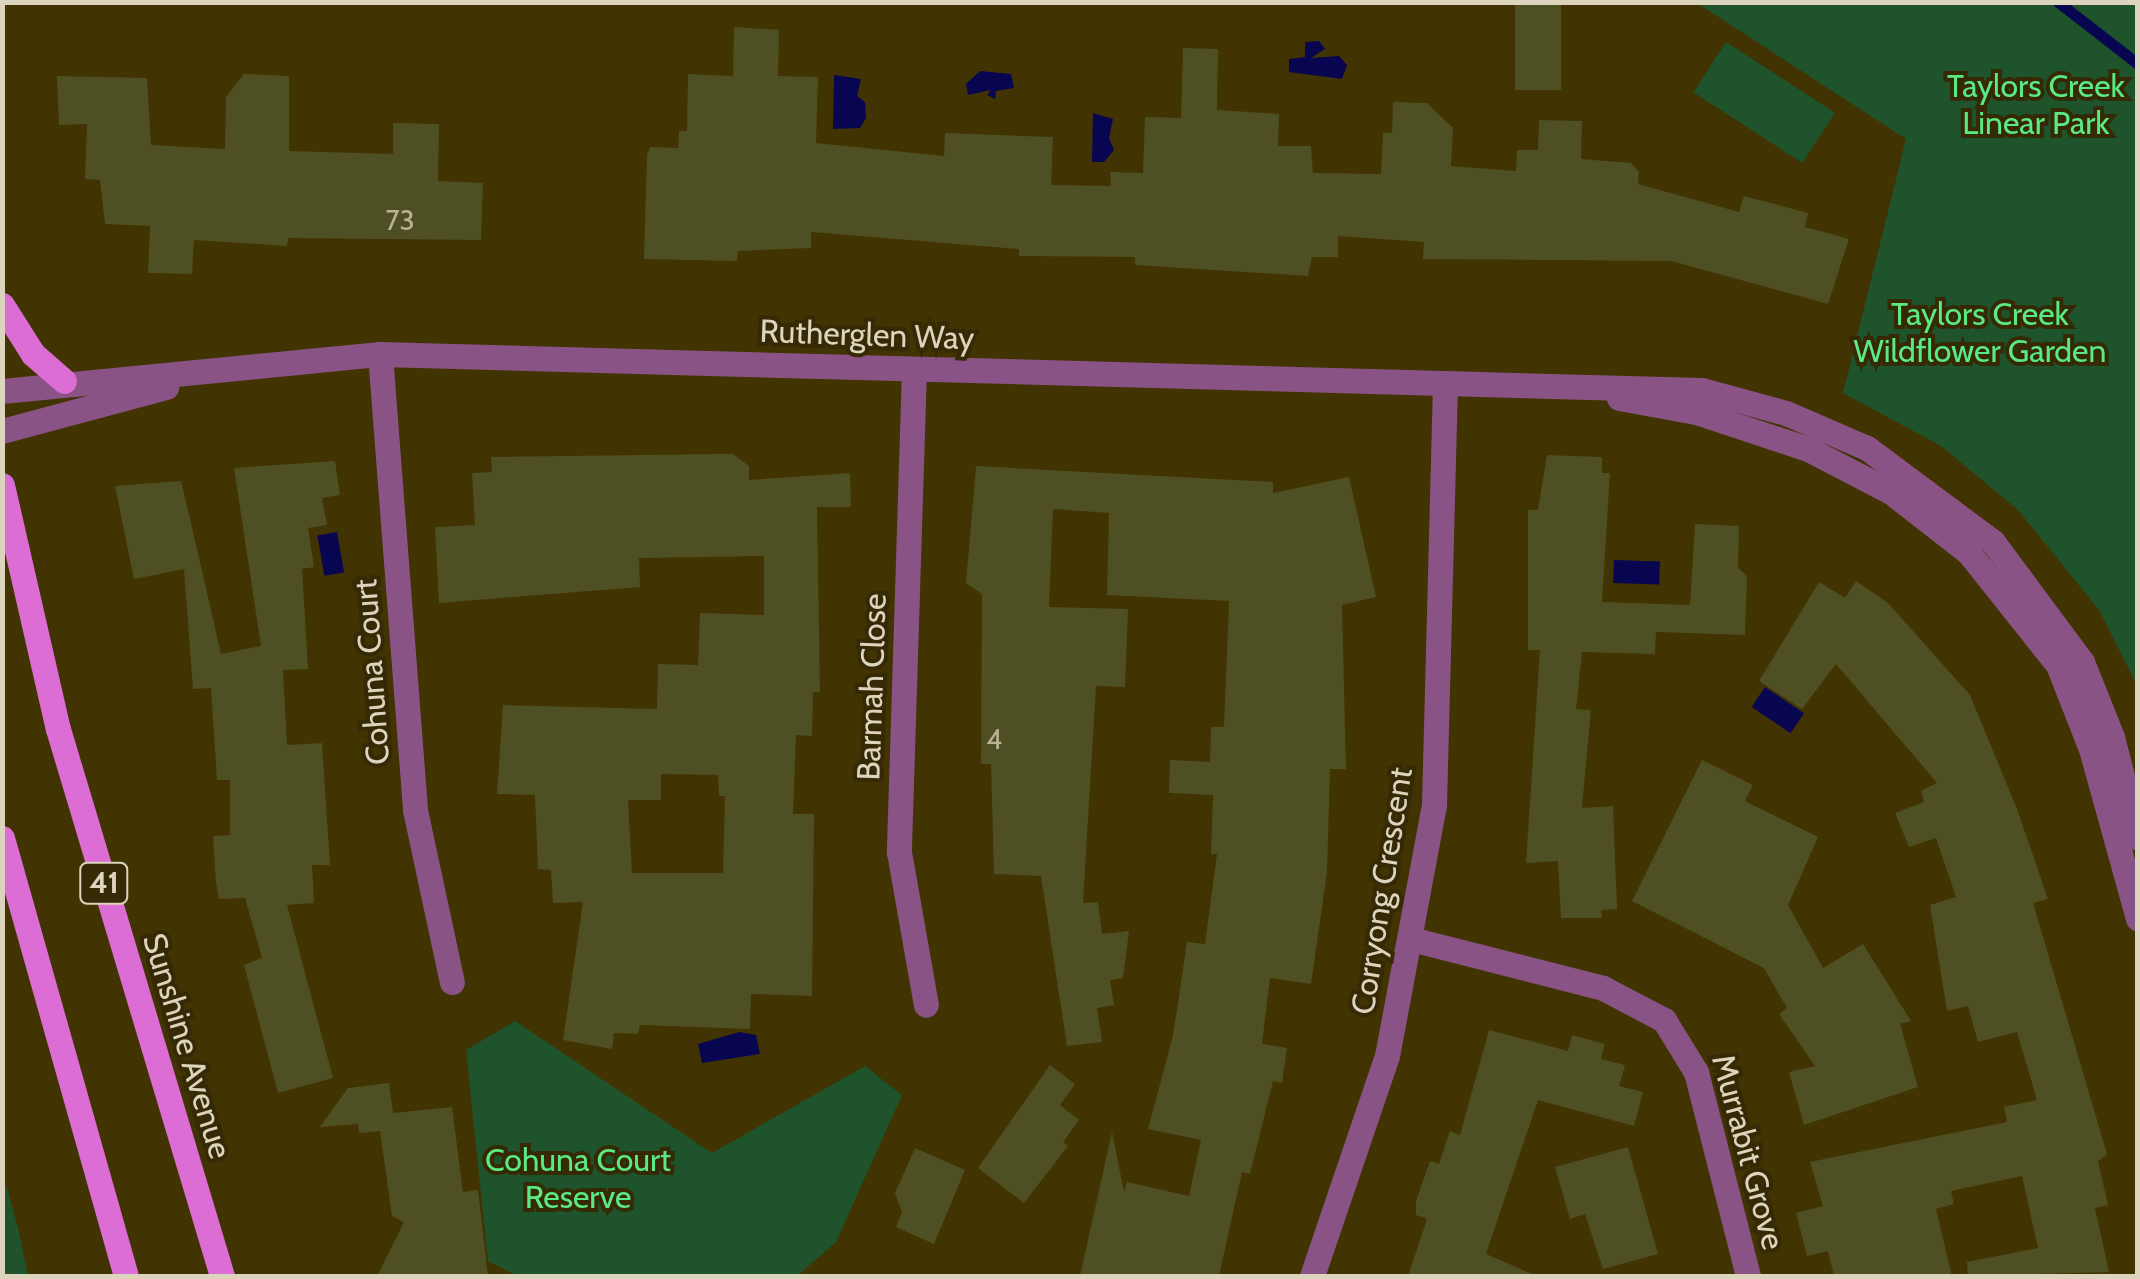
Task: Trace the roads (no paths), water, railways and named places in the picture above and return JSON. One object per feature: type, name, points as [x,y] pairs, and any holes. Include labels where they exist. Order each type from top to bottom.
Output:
[{"type":"main road","points":[[2,305],[33,354],[64,381]]},
{"type":"main road","name":"Sunshine Avenue","points":[[2,486],[58,729],[222,1276]]},
{"type":"main road","points":[[2,838],[126,1276]]},
{"type":"street","name":"Rutherglen Way","points":[[2,391],[64,381],[204,376],[380,354],[1702,390],[1828,429],[1903,471],[1993,542],[2064,630],[2100,701],[2138,838]]},
{"type":"street","name":"Cohuna Court","points":[[380,354],[415,810],[452,982]]},
{"type":"street","name":"Barmah Close","points":[[914,369],[899,852],[926,1005]]},
{"type":"street","name":"Rutherglen Way","points":[[2,432],[204,376]]},
{"type":"street","name":"Corryong Crescent","points":[[1312,1276],[1387,1056],[1434,804],[1445,384]]},
{"type":"street","name":"Rutherglen Way","points":[[1530,387],[1696,412],[1808,449],[1890,492],[1969,553],[2058,665],[2091,749],[2138,919]]},
{"type":"street","name":"Murrabit Grove","points":[[1411,939],[1603,988],[1664,1020],[1696,1072],[1748,1276]]},
{"type":"waterway","points":[[2058,2],[2138,64]]},
{"type":"park label","name":"Taylors Creek Linear Park","points":[[2036,106]]},
{"type":"park label","name":"Taylors Creek Wildflower Garden","points":[[1980,334]]},
{"type":"park label","name":"Cohuna Court Reserve","points":[[578,1180]]}]
